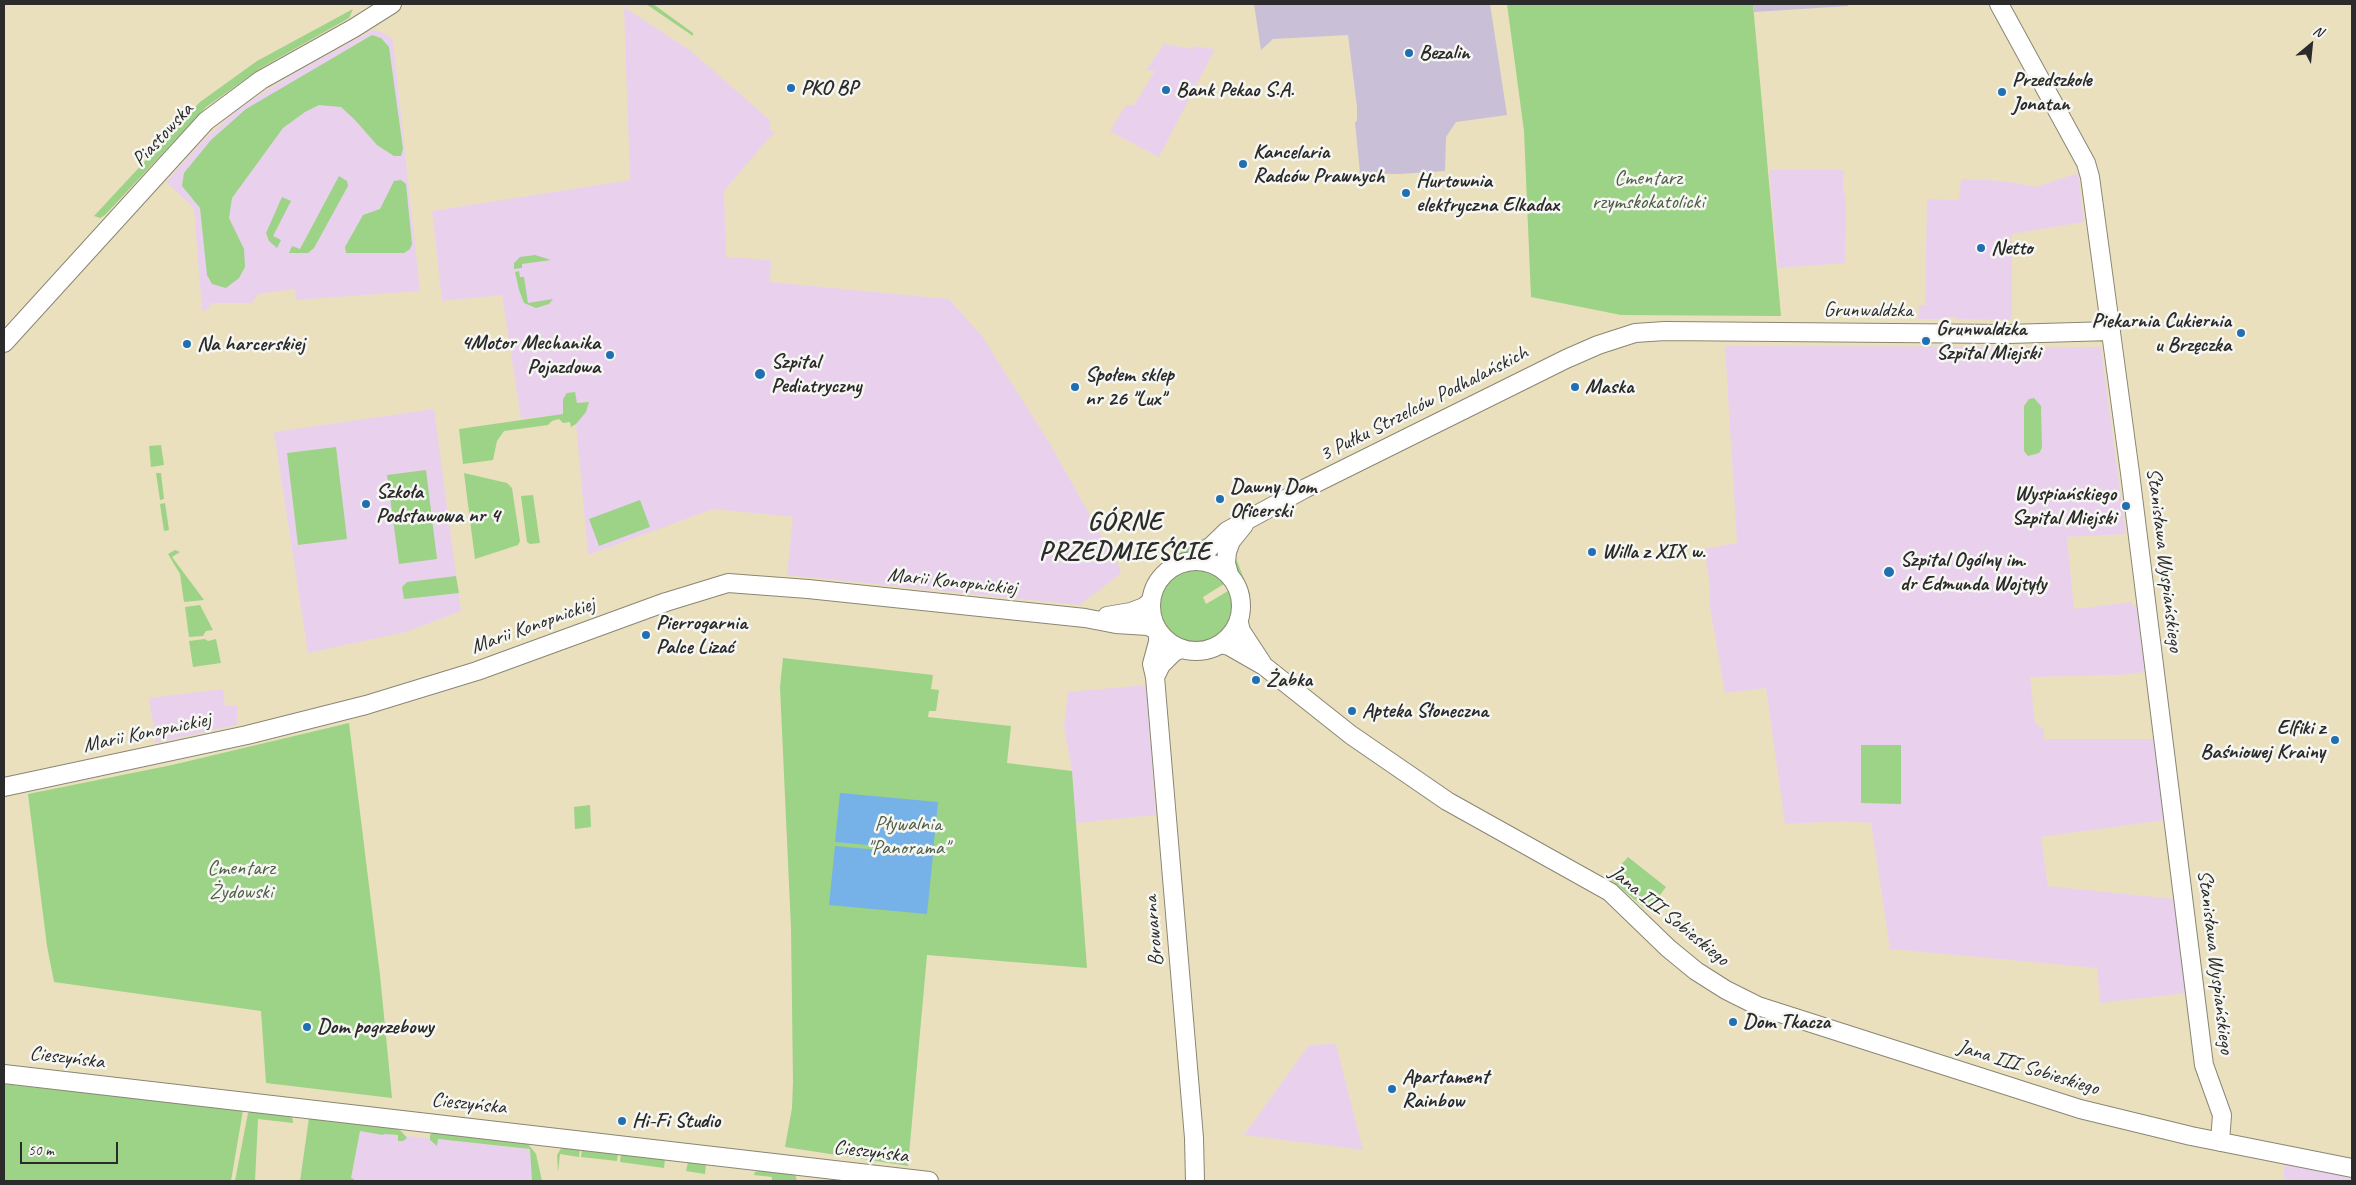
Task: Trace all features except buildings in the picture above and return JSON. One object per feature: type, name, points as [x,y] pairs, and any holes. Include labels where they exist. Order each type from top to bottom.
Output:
[{"type":"street","name":"Piastowska","points":[[4,343],[206,121],[261,80],[354,28],[392,4]]},
{"type":"street","name":"Stanisława Wyspiańskiego","points":[[1999,4],[2088,168],[2111,331],[2204,1065],[2222,1115],[2220,1142]]},
{"type":"street","name":"Grunwaldzka","points":[[1626,336],[1644,332],[1665,331],[2013,334],[2111,331]]},
{"type":"street","name":"3 Pułku Strzelców Podhalańskich","points":[[1197,560],[1226,531],[1247,522],[1306,488],[1566,359],[1626,336]]},
{"type":"street","name":"3 Pułku Strzelców Podhalańskich","points":[[1229,574],[1226,563],[1227,552],[1236,532],[1247,522]]},
{"type":"street","points":[[1197,560],[1214,564],[1229,574],[1235,581],[1241,597],[1239,622],[1231,635],[1221,644],[1206,650],[1193,651],[1181,649],[1164,638],[1158,631],[1152,616],[1151,601],[1156,585],[1164,573],[1182,562],[1197,560]]},
{"type":"street","name":"Marii Konopnickiej","points":[[4,788],[247,735],[366,705],[477,671],[666,602],[728,584],[742,583],[808,589],[1085,618],[1116,624],[1148,626],[1158,631]]},
{"type":"street","name":"Marii Konopnickiej","points":[[1085,618],[1131,612],[1144,607],[1151,601]]},
{"type":"street","name":"Jana III Sobieskiego","points":[[1239,622],[1248,642],[1264,666]]},
{"type":"street","name":"Browarna","points":[[1158,631],[1158,642],[1152,664],[1155,677],[1194,1138],[1195,1181]]},
{"type":"street","name":"Jana III Sobieskiego","points":[[1221,644],[1229,646],[1264,666],[1351,735],[1447,801],[1610,892],[1679,958],[1706,978],[1734,994],[1784,1016],[2054,1101],[2220,1142],[2352,1168]]},
{"type":"street","points":[[1155,677],[1161,665],[1181,649]]},
{"type":"street","name":"Cieszyńska","points":[[4,1074],[929,1181]]},
{"type":"shaded area","points":[[1254,4],[1490,4],[1507,115],[1456,122],[1446,137],[1445,171],[1399,174],[1360,173],[1355,122],[1357,121],[1357,107],[1348,35],[1273,39],[1261,50]]},
{"type":"shaded area","points":[[1753,4],[1848,4],[1848,6],[1754,12]]},
{"type":"shaded area","name":"Szpital Pediatryczny","points":[[624,7],[691,51],[771,121],[769,128],[775,134],[769,138],[724,191],[726,257],[771,260],[770,282],[949,299],[982,336],[1050,444],[1121,570],[1120,574],[1080,605],[787,575],[793,517],[713,509],[588,555],[575,413],[521,419],[502,295],[442,301],[432,211],[630,180]]},
{"type":"shaded area","points":[[373,30],[382,32],[393,40],[420,291],[296,300],[295,289],[258,294],[252,303],[212,303],[207,310],[202,311],[194,208],[166,182],[204,140],[240,108],[293,74]]},
{"type":"shaded area","points":[[1164,44],[1194,49],[1194,46],[1215,49],[1159,157],[1111,132],[1111,129],[1126,105],[1134,105],[1155,71],[1146,70]]},
{"type":"shaded area","points":[[1769,170],[1844,170],[1843,190],[1846,197],[1845,263],[1778,268]]},
{"type":"shaded area","points":[[2078,173],[2084,222],[2012,234],[2012,320],[1957,319],[1957,317],[1918,319],[1919,305],[1925,305],[1927,199],[1959,200],[1961,179],[2005,181],[2036,187]]},
{"type":"shaded area","name":"Szpital Ogólny im. dr Edmunda Wojtyły","points":[[1725,346],[2101,347],[2126,534],[2067,537],[2074,609],[2132,602],[2132,605],[2136,605],[2145,672],[2120,675],[2030,677],[2035,723],[2044,729],[2044,739],[2154,739],[2165,820],[2041,837],[2048,886],[2175,899],[2186,993],[2100,1003],[2097,968],[1890,949],[1871,823],[1844,821],[1785,824],[1766,688],[1725,693],[1709,602],[1710,586],[1704,549],[1737,543]]},
{"type":"shaded area","name":"Szkoła Podstawowa nr 4","points":[[434,409],[461,611],[406,632],[308,653],[274,432]]},
{"type":"shaded area","points":[[1146,685],[1156,815],[1076,823],[1072,771],[1064,727],[1068,692]]},
{"type":"shaded area","points":[[223,689],[225,706],[237,705],[237,725],[156,743],[149,698]]},
{"type":"shaded area","points":[[1336,1044],[1363,1150],[1244,1135],[1309,1045]]},
{"type":"shaded area","points":[[360,1131],[530,1149],[532,1181],[353,1181],[354,1179],[350,1178]]},
{"type":"shaded area","points":[[2284,1164],[2321,1169],[2352,1179],[2352,1181],[2284,1181]]},
{"type":"green space","points":[[646,4],[653,4],[693,33],[693,36]]},
{"type":"green space","name":"Cmentarz rzymskokatolicki","points":[[1507,4],[1753,4],[1781,316],[1621,315],[1531,297],[1524,131]]},
{"type":"green space","points":[[353,9],[349,18],[261,68],[206,107],[105,215],[100,218],[94,216],[200,102],[257,61]]},
{"type":"green space","points":[[372,35],[381,38],[389,47],[403,149],[401,156],[394,156],[377,145],[341,107],[319,105],[305,112],[283,128],[232,198],[229,218],[244,249],[245,267],[239,278],[226,288],[212,284],[207,275],[200,208],[182,186],[184,173],[211,140],[246,109]]},
{"type":"green space","points":[[339,176],[347,181],[348,186],[314,248],[308,253],[289,253],[292,246],[300,249]]},
{"type":"green space","points":[[401,180],[406,184],[412,244],[410,249],[404,253],[346,253],[345,247],[363,215],[380,209],[394,181]]},
{"type":"green space","points":[[282,197],[291,201],[273,236],[281,240],[277,248],[269,241],[266,233]]},
{"type":"green space","points":[[535,255],[551,260],[522,264],[522,268],[514,269],[514,263],[520,257]]},
{"type":"green space","points":[[519,271],[520,277],[524,277],[528,303],[553,299],[549,304],[536,308],[524,303],[515,272]]},
{"type":"green space","points":[[575,392],[577,403],[589,402],[586,412],[576,424],[571,427],[570,422],[563,423],[559,419],[552,421],[548,425],[504,431],[497,441],[493,460],[463,464],[459,429],[563,414],[563,399],[567,393]]},
{"type":"green space","points":[[2034,398],[2041,406],[2042,448],[2039,453],[2028,456],[2024,451],[2024,406],[2029,399]]},
{"type":"green space","points":[[161,445],[164,465],[151,467],[149,446]]},
{"type":"green space","points":[[336,447],[347,539],[298,545],[287,453]]},
{"type":"green space","points":[[426,470],[437,559],[399,564],[387,475]]},
{"type":"green space","points":[[156,473],[161,473],[164,499],[160,500]]},
{"type":"green space","points":[[464,473],[507,483],[512,488],[520,541],[518,545],[475,559]]},
{"type":"green space","points":[[533,495],[540,543],[530,544],[527,542],[521,496]]},
{"type":"green space","points":[[640,500],[650,527],[599,546],[589,519]]},
{"type":"green space","points":[[165,503],[169,530],[164,531],[160,504]]},
{"type":"green space","points":[[1204,538],[1209,541],[1195,552],[1178,556],[1178,554]]},
{"type":"green space","points":[[175,550],[180,552],[172,557],[204,600],[184,602],[180,574],[168,554]]},
{"type":"green space","points":[[1233,555],[1250,594],[1249,624],[1247,625],[1248,595],[1235,569]]},
{"type":"green space","points":[[1192,568],[1208,570],[1224,580],[1224,584],[1203,597],[1206,604],[1228,591],[1232,594],[1233,601],[1232,616],[1228,626],[1211,640],[1199,643],[1187,642],[1174,636],[1162,621],[1159,609],[1160,595],[1166,582],[1180,571]]},
{"type":"green space","points":[[456,576],[459,593],[404,599],[402,587],[407,582]]},
{"type":"green space","points":[[200,605],[213,630],[206,631],[203,636],[189,637],[185,607]]},
{"type":"green space","points":[[205,639],[208,641],[216,639],[221,663],[193,667],[189,641]]},
{"type":"green space","name":"Pływalnia \"Panorama\"","points":[[783,658],[933,675],[931,689],[939,690],[936,711],[929,711],[928,717],[1011,726],[1007,763],[1072,771],[1087,968],[927,955],[908,1166],[785,1147],[792,1108],[793,1082],[791,928],[780,687]]},
{"type":"green space","name":"Cmentarz Żydowski","points":[[349,723],[380,975],[392,1098],[266,1083],[261,1011],[54,982],[47,946],[28,794],[172,765]]},
{"type":"green space","points":[[1861,745],[1901,745],[1901,804],[1861,803]]},
{"type":"green space","points":[[590,805],[591,827],[575,829],[574,807]]},
{"type":"green space","points":[[1628,857],[1666,887],[1648,911],[1609,878]]},
{"type":"green space","points":[[4,1084],[243,1110],[231,1181],[4,1181]]},
{"type":"green space","points":[[251,1111],[292,1115],[293,1123],[258,1119],[255,1181],[235,1181],[248,1113]]},
{"type":"green space","points":[[309,1118],[394,1127],[407,1138],[403,1141],[398,1141],[398,1135],[383,1135],[360,1131],[351,1178],[354,1179],[353,1181],[300,1181]]},
{"type":"green space","points":[[433,1132],[528,1144],[536,1154],[542,1181],[532,1181],[530,1149],[438,1139],[437,1146],[430,1140],[430,1135]]},
{"type":"green space","points":[[562,1147],[580,1149],[579,1157],[560,1154],[558,1172],[557,1155]]},
{"type":"green space","points":[[582,1149],[618,1153],[617,1161],[581,1157]]},
{"type":"green space","points":[[621,1153],[665,1159],[664,1168],[620,1162]]},
{"type":"green space","points":[[688,1162],[706,1164],[705,1174],[686,1171]]},
{"type":"green space","points":[[762,1170],[795,1174],[797,1181],[772,1181],[772,1177],[754,1175],[755,1172]]},
{"type":"water","points":[[840,793],[938,802],[933,851],[835,842]]},
{"type":"water","points":[[835,846],[933,855],[927,914],[829,905]]},
{"type":"place","name":"Bezalin","points":[[1409,53]]},
{"type":"place","name":"PKO BP","points":[[791,88]]},
{"type":"place","name":"Bank Pekao S.A.","points":[[1166,90]]},
{"type":"place","name":"Przedszkole Jonatan","points":[[2002,92]]},
{"type":"place","name":"Kancelaria Radców Prawnych","points":[[1243,164]]},
{"type":"place","name":"Hurtownia elektryczna Elkadax","points":[[1406,193]]},
{"type":"place","name":"Netto","points":[[1981,248]]},
{"type":"place","name":"Piekarnia Cukiernia u Brzęczka","points":[[2241,333]]},
{"type":"place","name":"Grunwaldzka Szpital Miejski","points":[[1926,341]]},
{"type":"place","name":"Na harcerskiej","points":[[187,344]]},
{"type":"place","name":"4Motor Mechanika Pojazdowa","points":[[610,355]]},
{"type":"place","name":"Szpital Pediatryczny","points":[[760,374]]},
{"type":"place","name":"Społem sklep nr 26 \"Lux\"","points":[[1075,387]]},
{"type":"place","name":"Maska","points":[[1575,387]]},
{"type":"place","name":"Dawny Dom Oficerski","points":[[1220,499]]},
{"type":"place","name":"Szkoła Podstawowa nr 4","points":[[366,504]]},
{"type":"place","name":"Wyspiańskiego Szpital Miejski","points":[[2126,506]]},
{"type":"place","name":"Willa z XIX w.","points":[[1592,552]]},
{"type":"place","name":"Szpital Ogólny im. dr Edmunda Wojtyły","points":[[1889,572]]},
{"type":"place","name":"Pierrogarnia Palce Lizać","points":[[646,635]]},
{"type":"place","name":"Żabka","points":[[1256,680]]},
{"type":"place","name":"Apteka Słoneczna","points":[[1352,711]]},
{"type":"place","name":"Elfiki z Baśniowej Krainy","points":[[2335,740]]},
{"type":"place","name":"Dom Tkacza","points":[[1733,1022]]},
{"type":"place","name":"Dom pogrzebowy","points":[[307,1027]]},
{"type":"place","name":"Apartament Rainbow","points":[[1392,1089]]},
{"type":"place","name":"Hi-Fi Studio","points":[[622,1121]]},
{"type":"district","name":"GÓRNE PRZEDMIEŚCIE","points":[[1125,537]]}]
